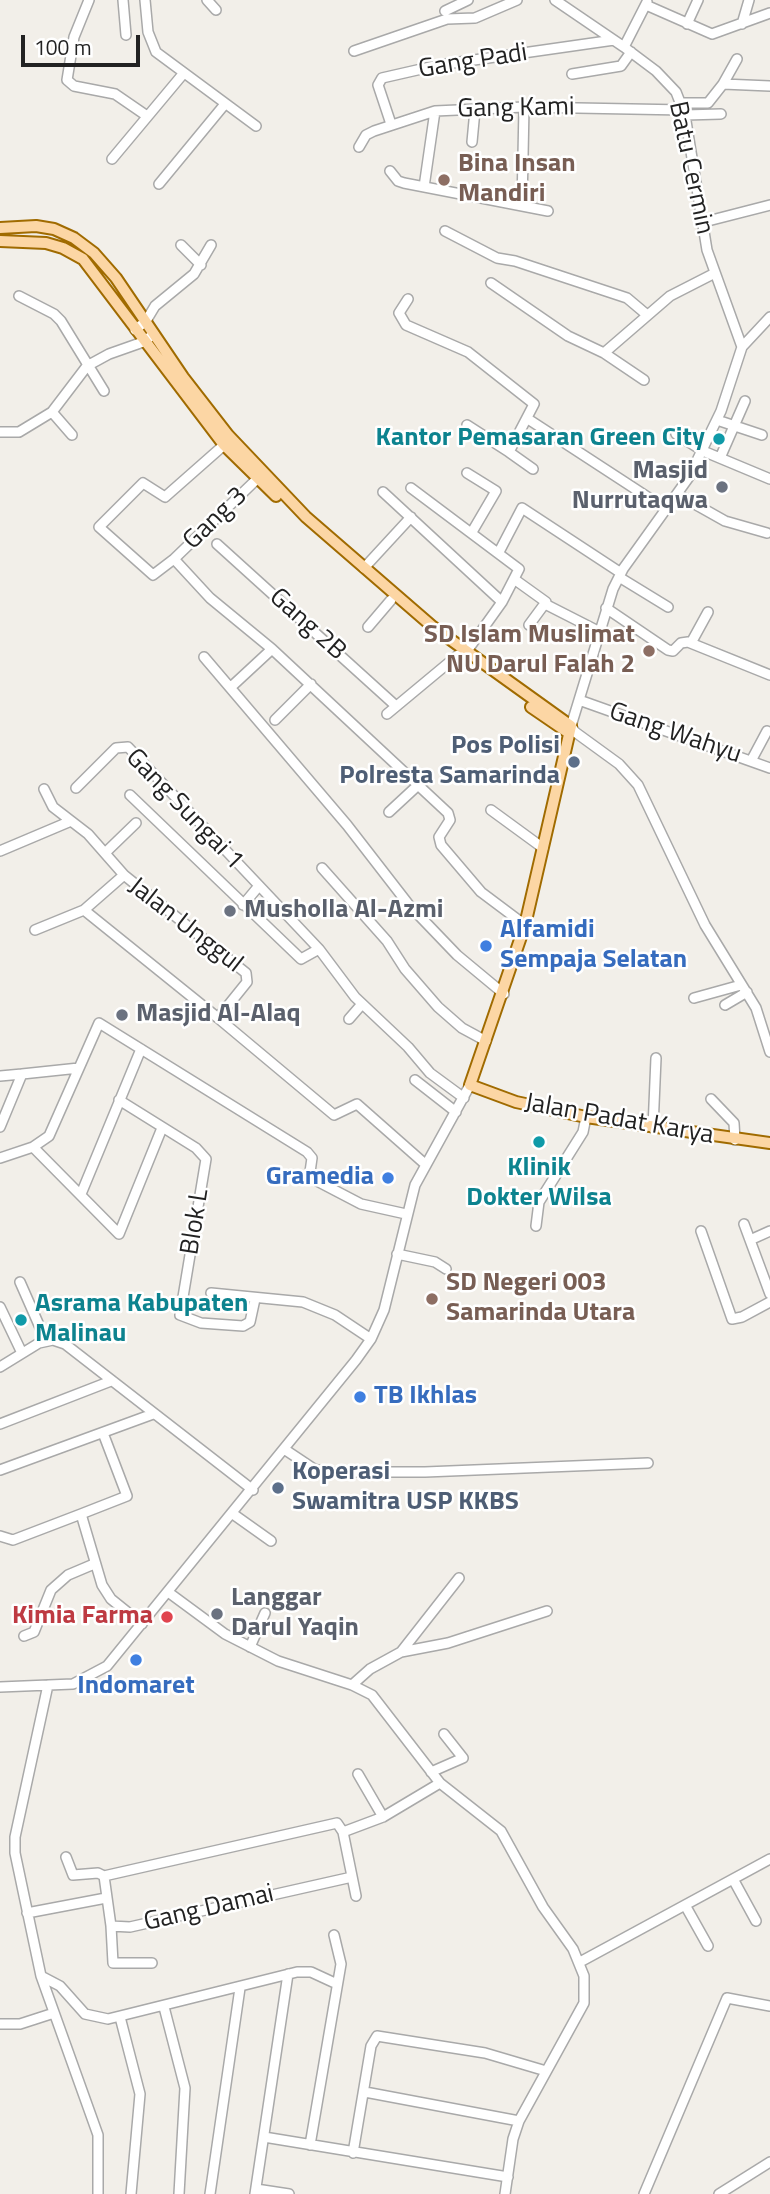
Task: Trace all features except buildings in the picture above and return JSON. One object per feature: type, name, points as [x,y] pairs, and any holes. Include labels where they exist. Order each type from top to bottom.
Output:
[{"type":"main road","points":[[0,228],[36,226],[58,230],[74,238],[97,256],[116,278],[183,377],[238,446],[306,517],[462,655]]},
{"type":"main road","points":[[0,241],[46,243],[80,257],[224,445],[257,479],[391,600],[462,655],[572,730],[525,925],[504,994],[470,1086]]},
{"type":"main road","name":"Jalan Padat Karya","points":[[470,1086],[516,1102],[586,1117],[770,1143]]},
{"type":"street","points":[[89,0],[74,37],[67,80],[74,86],[115,94],[147,116]]},
{"type":"street","points":[[123,0],[126,35]]},
{"type":"street","points":[[145,0],[150,42],[160,56],[256,126]]},
{"type":"street","points":[[207,0],[216,9]]},
{"type":"street","points":[[445,11],[468,0]]},
{"type":"street","points":[[354,51],[447,19],[475,18],[517,0]]},
{"type":"street","name":"Batu Cermin","points":[[555,0],[628,49],[670,83],[683,110],[707,250],[742,347]]},
{"type":"street","points":[[687,24],[698,0]]},
{"type":"street","points":[[742,24],[749,0]]},
{"type":"street","points":[[572,74],[621,66],[647,3],[712,34],[770,13]]},
{"type":"street","name":"Gang Padi","points":[[391,124],[378,85],[382,78],[439,65],[614,40]]},
{"type":"street","points":[[683,110],[706,104],[723,84],[737,59]]},
{"type":"street","points":[[112,159],[183,74]]},
{"type":"street","points":[[723,84],[770,86]]},
{"type":"street","points":[[159,184],[225,104]]},
{"type":"street","points":[[522,205],[524,107]]},
{"type":"street","name":"Gang Kami","points":[[359,147],[366,135],[391,124],[435,111],[524,107],[683,110]]},
{"type":"street","points":[[472,142],[474,110]]},
{"type":"street","points":[[683,110],[721,114]]},
{"type":"street","points":[[424,187],[435,111]]},
{"type":"street","points":[[390,171],[398,181],[548,211]]},
{"type":"street","points":[[704,222],[770,205]]},
{"type":"street","points":[[445,231],[497,258],[514,261],[627,298],[646,314]]},
{"type":"street","points":[[181,244],[201,265]]},
{"type":"street","points":[[135,330],[146,321],[155,306],[176,291],[201,265],[211,245]]},
{"type":"street","points":[[604,353],[646,314],[677,293],[715,274]]},
{"type":"street","points":[[491,283],[568,335],[604,353],[644,380]]},
{"type":"street","points":[[19,296],[54,314],[104,391]]},
{"type":"street","points":[[408,299],[399,313],[405,325],[468,352],[534,404],[509,452]]},
{"type":"street","points":[[770,317],[766,327],[742,347],[717,420],[703,451],[677,495],[620,575],[598,631],[572,730],[619,764],[638,785],[705,925],[759,1015],[770,1052]]},
{"type":"street","points":[[0,432],[19,432],[52,412],[87,366],[109,354],[143,342],[154,334]]},
{"type":"street","points":[[720,458],[745,401]]},
{"type":"street","points":[[52,412],[72,435]]},
{"type":"street","points":[[528,419],[666,509]]},
{"type":"street","points":[[717,420],[762,435]]},
{"type":"street","points":[[467,425],[533,469]]},
{"type":"street","points":[[676,435],[703,451],[770,479]]},
{"type":"street","points":[[224,445],[165,497],[146,482],[140,485],[99,527],[149,573],[158,573],[174,559],[210,598],[312,684],[416,787],[450,816],[439,837],[441,845],[481,892],[525,925]]},
{"type":"street","points":[[467,473],[496,491],[472,532]]},
{"type":"street","name":"Gang 3","points":[[174,559],[257,479]]},
{"type":"street","points":[[387,714],[462,655],[502,602],[516,576],[518,566],[411,488]]},
{"type":"street","points":[[383,492],[502,602]]},
{"type":"street","points":[[677,495],[725,521],[767,533]]},
{"type":"street","points":[[499,552],[522,508],[668,607]]},
{"type":"street","points":[[364,568],[411,517]]},
{"type":"street","name":"Gang 2B","points":[[217,544],[396,706]]},
{"type":"street","points":[[516,576],[545,604],[598,631]]},
{"type":"street","points":[[368,627],[391,600]]},
{"type":"street","points":[[529,625],[545,604]]},
{"type":"street","points":[[606,608],[667,650],[675,650],[683,642],[691,643],[770,675]]},
{"type":"street","points":[[691,643],[708,612]]},
{"type":"street","points":[[231,687],[272,649]]},
{"type":"street","points":[[204,657],[409,905],[457,955],[504,994]]},
{"type":"street","points":[[275,720],[312,684]]},
{"type":"street","name":"Gang Wahyu","points":[[579,700],[770,768]]},
{"type":"street","points":[[751,761],[766,731]]},
{"type":"street","name":"Gang Sungai 1","points":[[76,788],[116,748],[128,747],[319,949],[362,1004],[408,1047],[430,1073],[464,1098]]},
{"type":"street","points":[[389,812],[416,787]]},
{"type":"street","points":[[44,789],[53,807],[88,834],[124,875]]},
{"type":"street","points":[[130,796],[301,959],[319,949]]},
{"type":"street","points":[[491,810],[543,848]]},
{"type":"street","points":[[0,851],[71,821]]},
{"type":"street","points":[[105,853],[136,823]]},
{"type":"street","points":[[322,868],[374,926],[438,1007],[463,1028],[486,1041]]},
{"type":"street","name":"Jalan Unggul","points":[[218,1018],[247,982],[246,972],[124,875],[84,910],[334,1115],[358,1104],[425,1164]]},
{"type":"street","points":[[243,905],[258,887]]},
{"type":"street","points":[[35,930],[84,910]]},
{"type":"street","points":[[694,998],[744,989]]},
{"type":"street","points":[[726,1005],[744,989]]},
{"type":"street","points":[[349,1019],[362,1004]]},
{"type":"street","points":[[0,1158],[33,1147],[49,1136],[99,1023],[310,1155],[310,1175],[315,1180],[361,1204],[406,1214]]},
{"type":"street","points":[[81,1194],[141,1049]]},
{"type":"street","points":[[653,1128],[656,1058]]},
{"type":"street","points":[[0,1076],[79,1068]]},
{"type":"street","points":[[0,1127],[22,1074]]},
{"type":"street","points":[[415,1080],[456,1112]]},
{"type":"street","points":[[0,1687],[73,1684],[97,1674],[253,1490],[371,1339],[384,1310],[406,1214],[425,1164],[470,1086]]},
{"type":"street","points":[[710,1099],[734,1123],[735,1140]]},
{"type":"street","points":[[33,1147],[119,1234],[162,1128],[119,1100]]},
{"type":"street","points":[[536,1226],[540,1202],[583,1132],[586,1117]]},
{"type":"street","name":"Blok L","points":[[162,1128],[200,1151],[205,1165],[180,1315],[201,1323],[246,1325],[250,1322],[255,1298]]},
{"type":"street","points":[[744,1224],[770,1294]]},
{"type":"street","points":[[701,1231],[732,1319],[770,1303]]},
{"type":"street","points":[[750,1240],[770,1231]]},
{"type":"street","points":[[397,1254],[435,1262],[446,1269]]},
{"type":"street","points":[[20,1282],[46,1341]]},
{"type":"street","points":[[211,1293],[303,1302],[335,1315],[371,1339]]},
{"type":"street","points":[[0,1307],[21,1352]]},
{"type":"street","points":[[0,1367],[21,1352],[46,1341],[65,1344],[253,1490]]},
{"type":"street","points":[[0,1424],[111,1381]]},
{"type":"street","points":[[0,1470],[153,1414]]},
{"type":"street","points":[[0,1536],[13,1540],[127,1496],[103,1433]]},
{"type":"street","points":[[284,1449],[314,1469],[327,1472],[648,1463]]},
{"type":"street","points":[[81,1514],[94,1564],[106,1593],[142,1624]]},
{"type":"street","points":[[233,1514],[271,1541]]},
{"type":"street","points":[[24,1636],[34,1632],[51,1590],[68,1575],[94,1564]]},
{"type":"street","points":[[401,1652],[459,1578]]},
{"type":"street","points":[[169,1592],[218,1630],[250,1647],[299,1669],[366,1691],[378,1702],[440,1783],[501,1831],[543,1907],[580,1962],[585,1983],[584,2003],[519,2121],[513,2139],[505,2194]]},
{"type":"street","points":[[352,1685],[370,1669],[401,1652],[448,1643],[547,1611]]},
{"type":"street","points":[[250,1647],[265,1613]]},
{"type":"street","points":[[48,1685],[15,1837],[27,1913],[41,1976],[98,2135],[98,2194]]},
{"type":"street","points":[[431,1772],[463,1758],[461,1751],[444,1734]]},
{"type":"street","points":[[358,1774],[383,1817]]},
{"type":"street","name":"Gang Damai","points":[[352,1877],[153,1924],[111,1926],[104,1876],[337,1823],[343,1832],[383,1817],[440,1783]]},
{"type":"street","points":[[343,1832],[356,1896]]},
{"type":"street","points":[[66,1857],[73,1875],[98,1872],[104,1876]]},
{"type":"street","points":[[580,1962],[770,1859]]},
{"type":"street","points":[[733,1879],[755,1921]]},
{"type":"street","points":[[27,1913],[106,1898]]},
{"type":"street","points":[[685,1905],[708,1946]]},
{"type":"street","points":[[111,1926],[111,1961],[152,1963]]},
{"type":"street","points":[[310,2145],[342,1959],[334,1935]]},
{"type":"street","points":[[41,1976],[60,1986],[85,2014],[98,2018],[120,2017],[164,2007],[288,1974],[311,1972],[337,1984]]},
{"type":"street","points":[[288,1974],[255,2191],[289,2194]]},
{"type":"street","points":[[210,2194],[240,1988]]},
{"type":"street","points":[[644,2194],[727,1998],[770,2006]]},
{"type":"street","points":[[164,2007],[185,2088],[179,2194]]},
{"type":"street","points":[[0,2024],[20,2024],[54,2013]]},
{"type":"street","points":[[120,2017],[140,2094],[131,2194]]},
{"type":"street","points":[[353,2153],[373,2041],[381,2035],[494,2054],[546,2071]]},
{"type":"street","points":[[365,2092],[519,2121]]},
{"type":"street","points":[[264,2137],[508,2177]]},
{"type":"street","points":[[719,2194],[770,2162]]},
{"type":"place","name":"Bina Insan Mandiri","points":[[444,180]]},
{"type":"place","name":"Kantor Pemasaran Green City","points":[[719,439]]},
{"type":"place","name":"Masjid Nurrutaqwa","points":[[722,487]]},
{"type":"place","name":"SD Islam Muslimat NU Darul Falah 2","points":[[649,651]]},
{"type":"place","name":"Pos Polisi Polresta Samarinda","points":[[574,762]]},
{"type":"place","name":"Musholla Al-Azmi","points":[[230,911]]},
{"type":"place","name":"Alfamidi Sempaja Selatan","points":[[486,946]]},
{"type":"place","name":"Masjid Al-Alaq","points":[[122,1015]]},
{"type":"place","name":"Klinik Dokter Wilsa","points":[[539,1142]]},
{"type":"place","name":"Gramedia","points":[[388,1178]]},
{"type":"place","name":"SD Negeri 003 Samarinda Utara","points":[[432,1299]]},
{"type":"place","name":"Asrama Kabupaten Malinau","points":[[21,1320]]},
{"type":"place","name":"TB Ikhlas","points":[[360,1397]]},
{"type":"place","name":"Koperasi Swamitra USP KKBS","points":[[278,1488]]},
{"type":"place","name":"Langgar Darul Yaqin","points":[[217,1614]]},
{"type":"place","name":"Kimia Farma","points":[[167,1617]]},
{"type":"place","name":"Indomaret","points":[[136,1660]]}]
